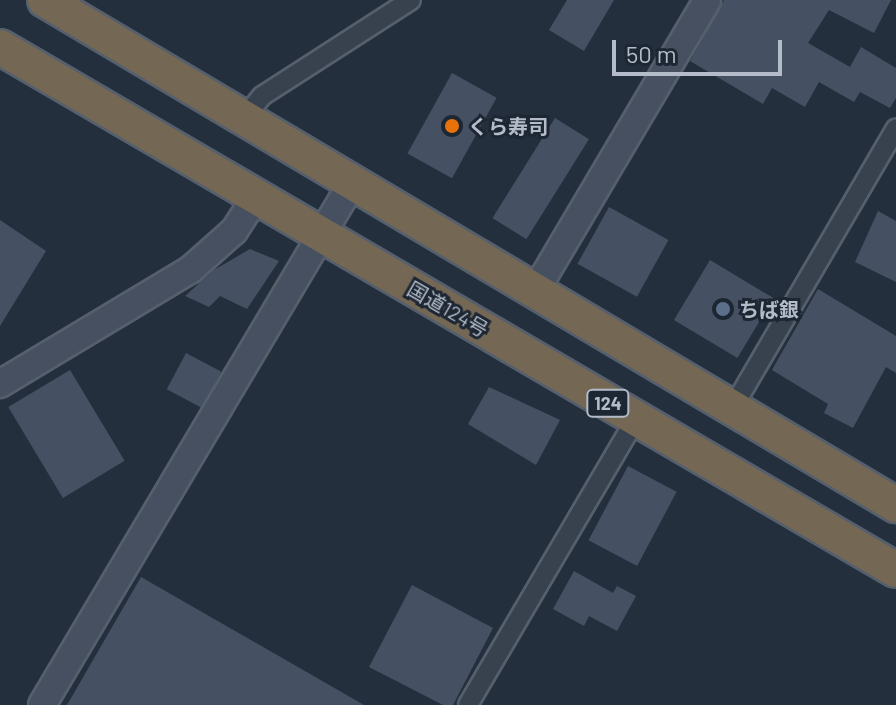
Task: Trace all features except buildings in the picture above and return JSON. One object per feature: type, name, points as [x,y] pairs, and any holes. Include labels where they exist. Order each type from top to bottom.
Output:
[{"type":"highway","points":[[45,0],[537,288],[732,409],[896,505]]},
{"type":"highway","name":"国道124号","points":[[0,47],[896,570]]},
{"type":"street","points":[[245,117],[262,96],[411,0]]},
{"type":"street","points":[[537,288],[707,0]]},
{"type":"street","points":[[732,409],[896,128]]},
{"type":"street","points":[[42,705],[354,180]]},
{"type":"street","points":[[0,384],[190,270],[234,231],[256,197]]},
{"type":"street","points":[[468,705],[636,419]]},
{"type":"place","name":"くら寿司","points":[[452,126]]},
{"type":"place","name":"ちば銀","points":[[723,309]]}]
